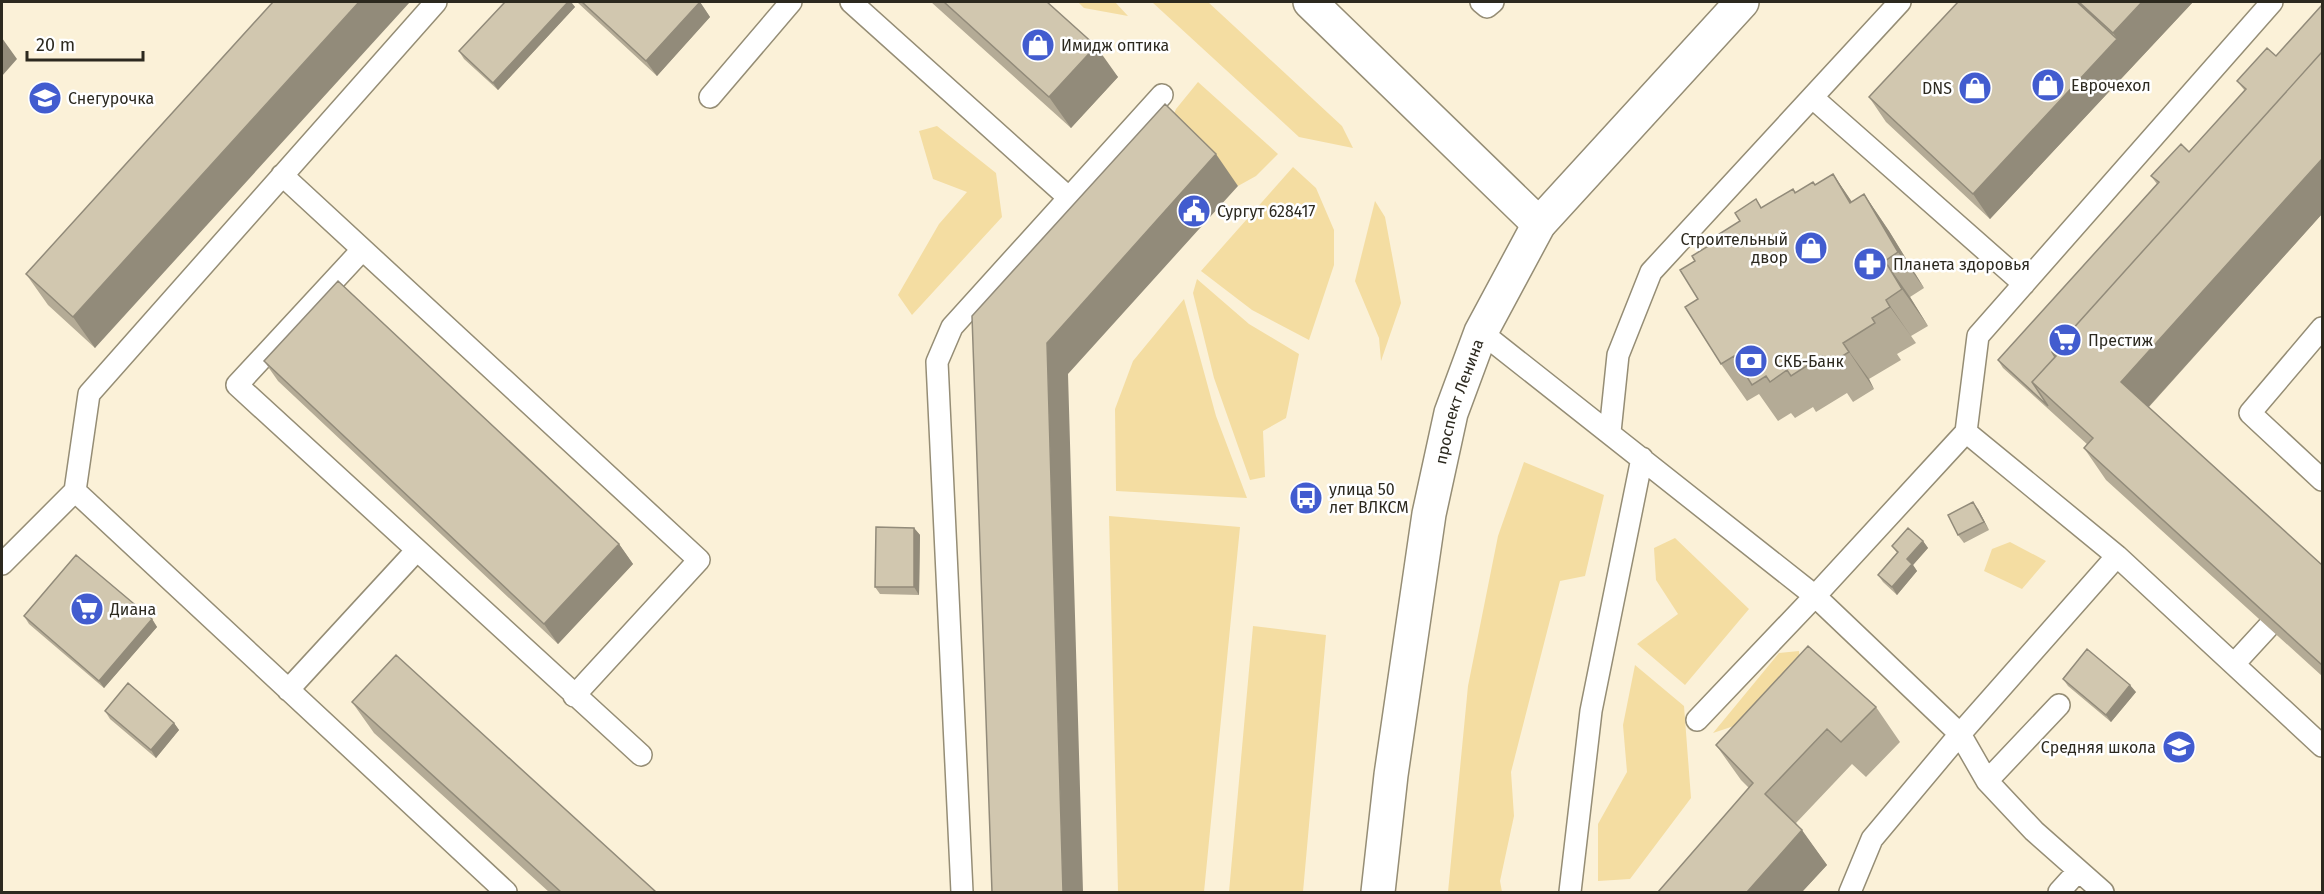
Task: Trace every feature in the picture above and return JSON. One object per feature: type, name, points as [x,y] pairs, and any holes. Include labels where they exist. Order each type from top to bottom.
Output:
[{"type":"main road","points":[[1310,2],[1539,224]]},
{"type":"main road","name":"проспект Ленина","points":[[1378,892],[1391,775],[1429,514],[1451,413],[1481,332],[1539,224],[1742,2]]},
{"type":"lane","points":[[2,564],[75,491],[88,394],[436,2]]},
{"type":"lane","points":[[710,97],[791,2]]},
{"type":"lane","points":[[851,2],[1068,197]]},
{"type":"lane","points":[[1481,2],[1487,7],[1493,2]]},
{"type":"lane","points":[[1610,432],[1618,355],[1651,272],[1900,2]]},
{"type":"lane","points":[[1697,720],[1966,432],[1978,336],[2272,2]]},
{"type":"lane","points":[[962,892],[937,362],[952,327],[1162,94]]},
{"type":"lane","points":[[1812,98],[2024,284]]},
{"type":"lane","points":[[282,175],[699,560],[574,696]]},
{"type":"lane","points":[[362,250],[237,385],[641,755]]},
{"type":"lane","points":[[2322,328],[2250,413],[2322,480]]},
{"type":"lane","points":[[1481,332],[1815,596],[1960,734],[1988,781],[2034,831],[2103,892]]},
{"type":"lane","points":[[1966,432],[2117,556],[2322,746]]},
{"type":"lane","points":[[1569,892],[1591,711],[1642,458]]},
{"type":"lane","points":[[75,491],[506,892]]},
{"type":"lane","points":[[288,690],[416,550]]},
{"type":"lane","points":[[1850,892],[1872,838],[2117,556]]},
{"type":"lane","points":[[2234,664],[2268,627]]},
{"type":"lane","points":[[1988,781],[2059,705]]},
{"type":"lane","points":[[2059,892],[2078,871]]},
{"type":"shaded area","points":[[1078,2],[1115,2],[1128,16],[1084,8]]},
{"type":"shaded area","points":[[1152,2],[1208,2],[1342,126],[1353,148],[1299,137]]},
{"type":"shaded area","points":[[1198,82],[1278,154],[1256,176],[1238,186],[1187,135],[1163,140],[1176,109]]},
{"type":"shaded area","points":[[937,126],[996,173],[1002,217],[912,315],[898,295],[939,224],[967,192],[933,179],[919,131]]},
{"type":"shaded area","points":[[1293,167],[1316,188],[1334,230],[1334,265],[1309,340],[1252,310],[1201,271]]},
{"type":"shaded area","points":[[1375,201],[1385,217],[1401,303],[1381,361],[1379,338],[1355,281]]},
{"type":"shaded area","points":[[1197,279],[1249,324],[1299,354],[1286,418],[1263,431],[1265,477],[1250,480],[1214,378],[1193,293]]},
{"type":"shaded area","points":[[1184,299],[1216,416],[1247,498],[1116,491],[1115,409],[1133,361]]},
{"type":"shaded area","points":[[1524,462],[1604,495],[1585,576],[1560,581],[1511,772],[1514,816],[1500,881],[1502,892],[1448,892],[1468,686],[1498,536]]},
{"type":"shaded area","points":[[1109,516],[1240,527],[1204,892],[1118,892]]},
{"type":"shaded area","points":[[1675,538],[1749,609],[1685,685],[1637,644],[1678,614],[1656,580],[1654,548]]},
{"type":"shaded area","points":[[2010,542],[2046,561],[2022,589],[1984,571],[1992,549]]},
{"type":"shaded area","points":[[1253,626],[1326,635],[1303,892],[1229,892]]},
{"type":"shaded area","points":[[1799,651],[1801,677],[1749,721],[1713,733],[1779,653]]},
{"type":"shaded area","points":[[1635,665],[1684,706],[1691,798],[1630,879],[1598,881],[1598,824],[1627,772],[1623,725]]},
{"type":"building","points":[[273,2],[359,2],[73,317],[26,274]]},
{"type":"building","points":[[505,2],[568,2],[493,83],[459,51]]},
{"type":"building","points":[[582,2],[700,2],[646,61]]},
{"type":"building","points":[[944,2],[1047,2],[1096,46],[1049,97]]},
{"type":"building","points":[[1958,2],[2077,2],[2117,39],[1973,194],[1869,97]]},
{"type":"building","points":[[2079,2],[2142,2],[2113,33]]},
{"type":"building","points":[[2322,5],[2322,52],[2052,352],[2055,357],[2032,382],[2048,406],[1998,360],[2159,182],[2151,176],[2181,144],[2189,152],[2246,89],[2237,81],[2267,48],[2276,56]]},
{"type":"building","points":[[2322,52],[2322,159],[2121,382],[2322,565],[2322,665],[2084,448],[2093,438],[2032,382],[2056,356],[2052,352]]},
{"type":"building","points":[[1165,104],[1216,154],[1047,343],[1063,892],[992,892],[972,316]]},
{"type":"building","points":[[1833,174],[1850,203],[1864,194],[1898,252],[1885,261],[1902,289],[1886,300],[1890,307],[1872,318],[1875,323],[1843,343],[1849,352],[1828,365],[1822,356],[1791,376],[1787,370],[1770,382],[1766,376],[1752,385],[1734,356],[1721,364],[1685,307],[1698,299],[1680,270],[1695,261],[1692,256],[1710,245],[1708,241],[1740,221],[1735,213],[1756,199],[1761,208],[1793,189],[1795,193]]},
{"type":"building","points":[[338,281],[619,544],[544,624],[264,361]]},
{"type":"building","points":[[1973,502],[1984,522],[1958,535],[1948,515]]},
{"type":"building","points":[[876,527],[914,528],[914,587],[875,587]]},
{"type":"building","points":[[1908,528],[1923,541],[1907,559],[1912,564],[1892,587],[1878,575],[1898,552],[1892,546]]},
{"type":"building","points":[[76,555],[152,619],[99,681],[24,616]]},
{"type":"building","points":[[1808,646],[1876,707],[1841,742],[1827,729],[1765,794],[1802,830],[1747,892],[1658,892],[1753,783],[1716,745]]},
{"type":"building","points":[[2087,649],[2130,685],[2106,715],[2063,679]]},
{"type":"building","points":[[396,655],[656,892],[561,892],[352,702]]},
{"type":"building","points":[[128,683],[174,723],[151,750],[105,711]]},
{"type":"place","name":"Имидж оптика","points":[[1038,45]]},
{"type":"place","name":"Еврочехол","points":[[2048,85]]},
{"type":"place","name":"DNS","points":[[1975,88]]},
{"type":"place","name":"Снегурочка","points":[[45,98]]},
{"type":"place","name":"Сургут 628417","points":[[1194,211]]},
{"type":"place","name":"Строительный двор","points":[[1811,248]]},
{"type":"place","name":"Планета здоровья","points":[[1870,264]]},
{"type":"place","name":"Престиж","points":[[2065,340]]},
{"type":"place","name":"СКБ-Банк","points":[[1751,361]]},
{"type":"place","name":"улица 50 лет ВЛКСМ","points":[[1306,498]]},
{"type":"place","name":"Диана","points":[[87,609]]},
{"type":"place","name":"Средняя школа","points":[[2179,747]]}]
